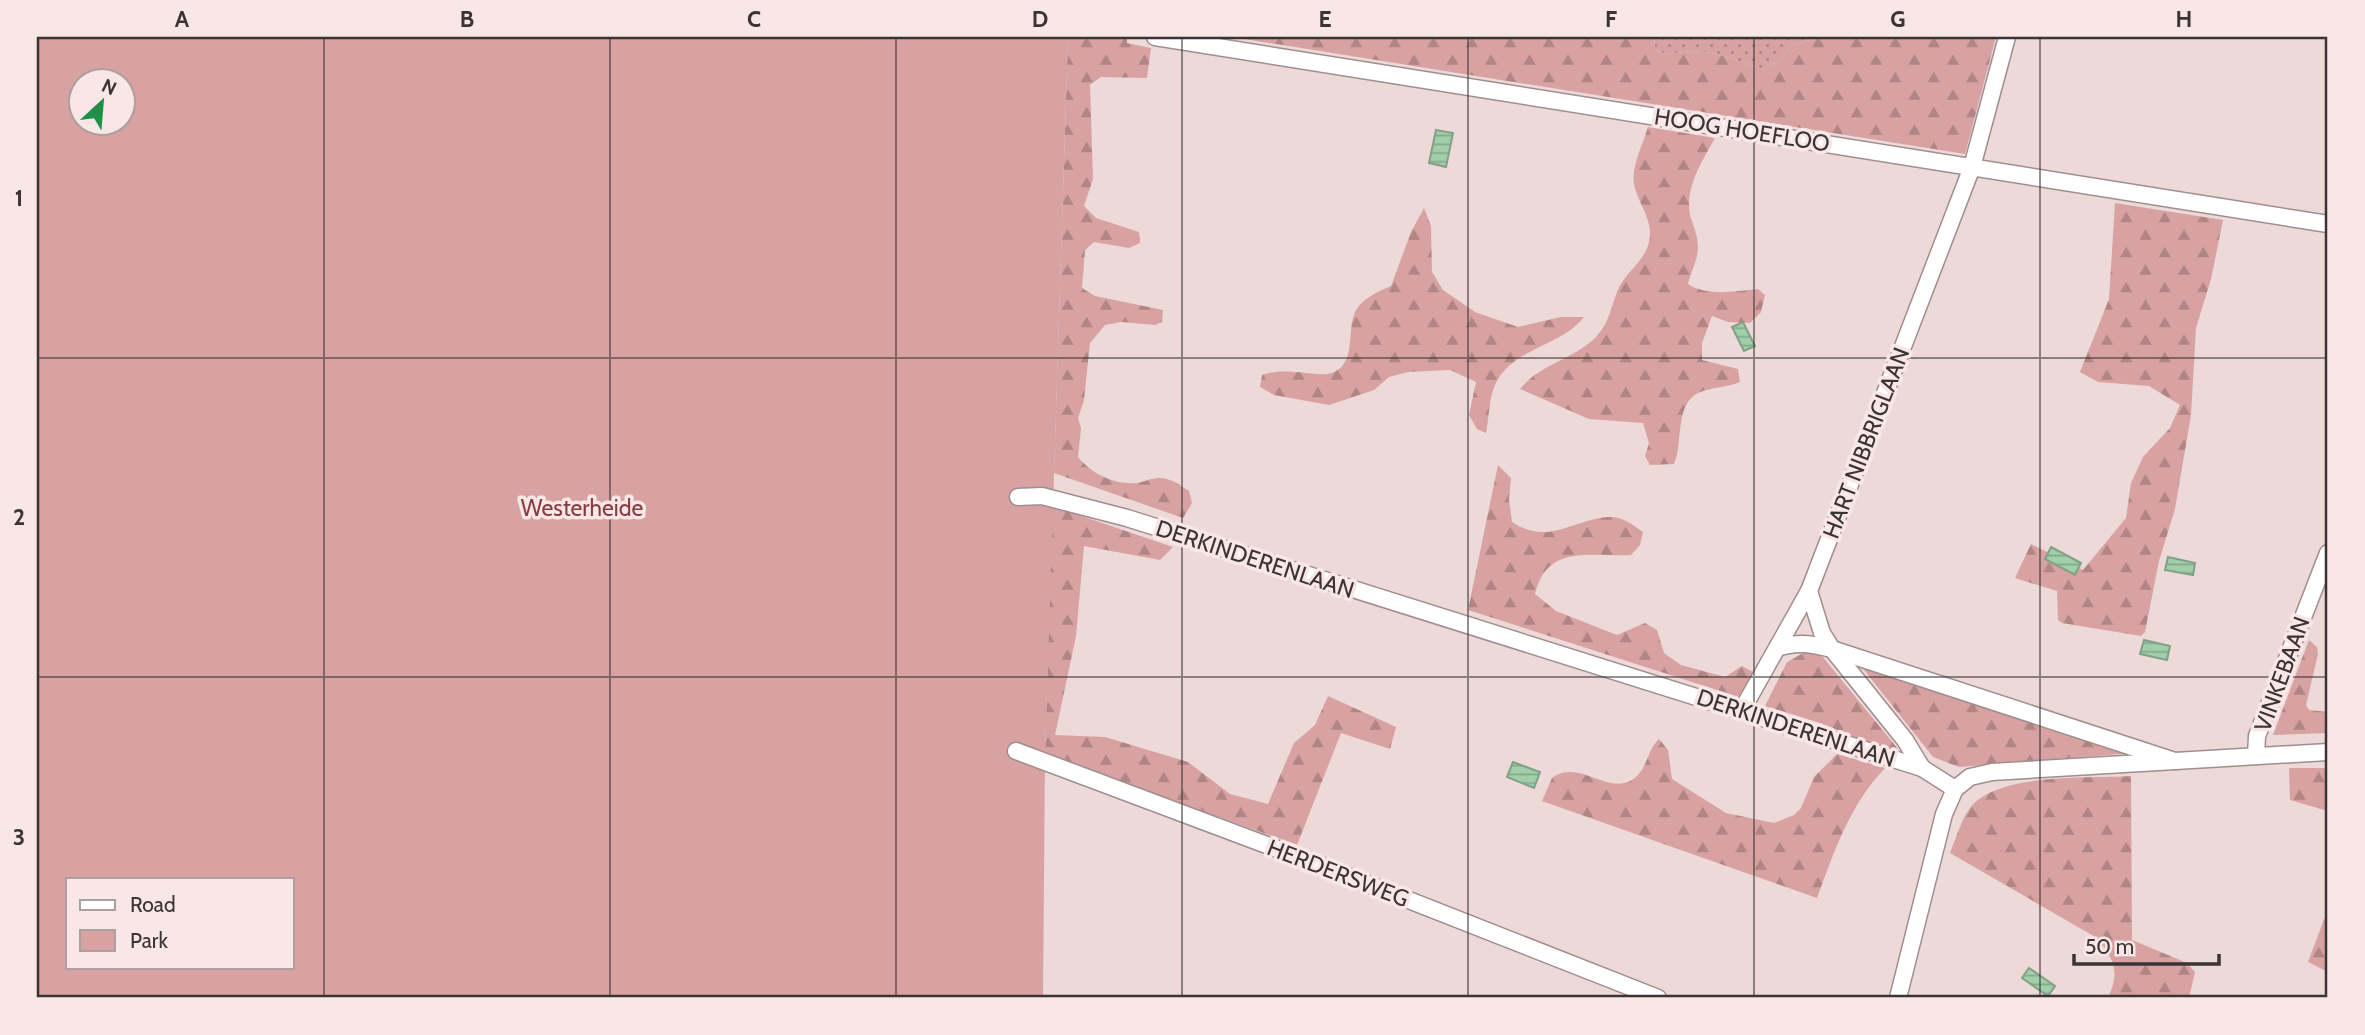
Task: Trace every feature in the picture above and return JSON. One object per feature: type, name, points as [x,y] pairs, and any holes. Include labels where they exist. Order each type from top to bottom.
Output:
[{"type":"street","name":"HOOG HOEFLOO","points":[[1155,37],[2328,224]]},
{"type":"street","name":"HART NIBBRIGLAAN","points":[[1742,710],[1809,592],[1972,167],[2007,37]]},
{"type":"street","name":"DERKINDERENLAAN","points":[[1018,498],[1042,496],[1127,518],[1922,768],[1955,789]]},
{"type":"street","name":"VINKEBAAN","points":[[2256,756],[2257,736],[2328,553]]},
{"type":"street","points":[[1809,592],[1822,633],[1832,649],[1906,740],[1922,768]]},
{"type":"street","points":[[1777,648],[1790,643],[1807,643],[1832,649],[2175,761]]},
{"type":"street","name":"HERDERSWEG","points":[[1016,751],[1312,862],[1658,998]]},
{"type":"street","points":[[1898,998],[1944,814],[1955,789],[1970,777],[1992,772],[2328,752]]},
{"type":"green space","name":"Westerheide","points":[[37,37],[1068,37],[1045,755],[1043,998],[37,998]]},
{"type":"green space","points":[[1068,37],[1127,37],[1127,43],[1151,48],[1147,78],[1101,77],[1090,85],[1093,179],[1084,206],[1096,218],[1139,232],[1140,243],[1129,248],[1094,242],[1085,250],[1082,288],[1095,296],[1163,310],[1162,322],[1155,325],[1121,322],[1105,325],[1090,343],[1084,400],[1078,418],[1081,428],[1078,457],[1090,469],[1112,480],[1137,483],[1159,478],[1179,484],[1189,491],[1192,503],[1183,518],[1054,473]]},
{"type":"green space","points":[[1232,37],[1654,37],[1655,49],[1665,54],[1694,51],[1718,54],[1763,69],[1778,61],[1792,45],[1819,37],[1996,37],[1965,154]]},
{"type":"green space","points":[[1654,37],[1819,37],[1792,45],[1778,61],[1763,69],[1718,54],[1694,51],[1665,54],[1655,49]]},
{"type":"green space","points":[[1648,127],[1715,138],[1700,165],[1690,194],[1690,215],[1698,247],[1688,284],[1713,292],[1758,289],[1765,295],[1761,312],[1750,323],[1728,322],[1712,316],[1702,343],[1702,360],[1738,369],[1740,382],[1703,391],[1694,396],[1683,412],[1674,464],[1650,465],[1645,456],[1649,443],[1643,423],[1589,419],[1520,389],[1537,374],[1595,338],[1605,324],[1619,288],[1647,249],[1650,228],[1634,177]]},
{"type":"green space","points":[[2115,203],[2223,220],[2211,279],[2196,328],[2191,415],[2175,509],[2159,561],[2145,632],[2141,636],[2062,623],[2058,620],[2057,591],[2015,578],[2031,544],[2083,570],[2126,518],[2131,483],[2143,457],[2170,428],[2180,405],[2149,386],[2098,382],[2080,372],[2109,299]]},
{"type":"green space","points":[[1424,208],[1431,226],[1432,272],[1443,290],[1475,312],[1518,327],[1561,317],[1584,317],[1563,335],[1524,355],[1502,373],[1493,390],[1486,433],[1477,429],[1469,415],[1476,382],[1450,370],[1408,372],[1389,377],[1374,390],[1329,405],[1274,395],[1260,387],[1262,375],[1281,372],[1326,374],[1340,369],[1348,356],[1356,310],[1369,297],[1391,286],[1411,232]]},
{"type":"green space","points":[[1498,465],[1511,478],[1509,499],[1512,522],[1525,529],[1549,532],[1595,519],[1613,517],[1627,521],[1643,532],[1640,545],[1631,555],[1586,555],[1560,560],[1549,567],[1535,594],[1556,611],[1617,635],[1645,623],[1657,630],[1664,653],[1681,665],[1725,677],[1742,666],[1753,672],[1739,697],[1468,610]]},
{"type":"green space","points":[[1052,506],[1173,547],[1160,560],[1084,546],[1076,636],[1055,735],[1105,737],[1188,762],[1230,794],[1268,804],[1294,743],[1315,725],[1328,696],[1396,727],[1390,749],[1341,733],[1297,845],[1045,755]]},
{"type":"green space","points":[[2309,640],[2317,647],[2318,654],[2306,705],[2309,710],[2328,712],[2328,733],[2273,735]]},
{"type":"green space","points":[[1807,651],[1822,656],[1907,760],[1823,724],[1765,706],[1787,662]]},
{"type":"green space","points":[[1857,661],[2145,752],[1959,767],[1933,757]]},
{"type":"green space","points":[[1659,739],[1668,750],[1672,779],[1726,813],[1774,823],[1794,815],[1801,808],[1814,777],[1837,754],[1885,768],[1852,813],[1817,898],[1542,801],[1552,778],[1562,773],[1572,772],[1613,783],[1632,780],[1641,771]]},
{"type":"green space","points":[[2289,768],[2328,768],[2328,811],[2290,800]]},
{"type":"green space","points":[[2131,776],[2132,940],[2187,963],[2195,972],[2189,998],[2108,998],[2114,980],[2114,967],[2097,938],[1950,853],[1970,808],[1983,796],[2001,788],[2045,780]]},
{"type":"green space","points":[[2328,909],[2328,972],[2308,962]]},
{"type":"shaded area","points":[[1436,130],[1453,133],[1446,167],[1429,163]]},
{"type":"shaded area","points":[[1743,322],[1755,346],[1744,351],[1732,327]]},
{"type":"shaded area","points":[[2051,547],[2081,563],[2075,575],[2045,559]]},
{"type":"shaded area","points":[[2168,557],[2195,563],[2193,575],[2165,570]]},
{"type":"shaded area","points":[[2144,640],[2170,646],[2167,660],[2140,654]]},
{"type":"shaded area","points":[[1513,762],[1540,772],[1534,788],[1507,777]]},
{"type":"shaded area","points":[[2029,968],[2055,986],[2048,996],[2022,978]]}]
